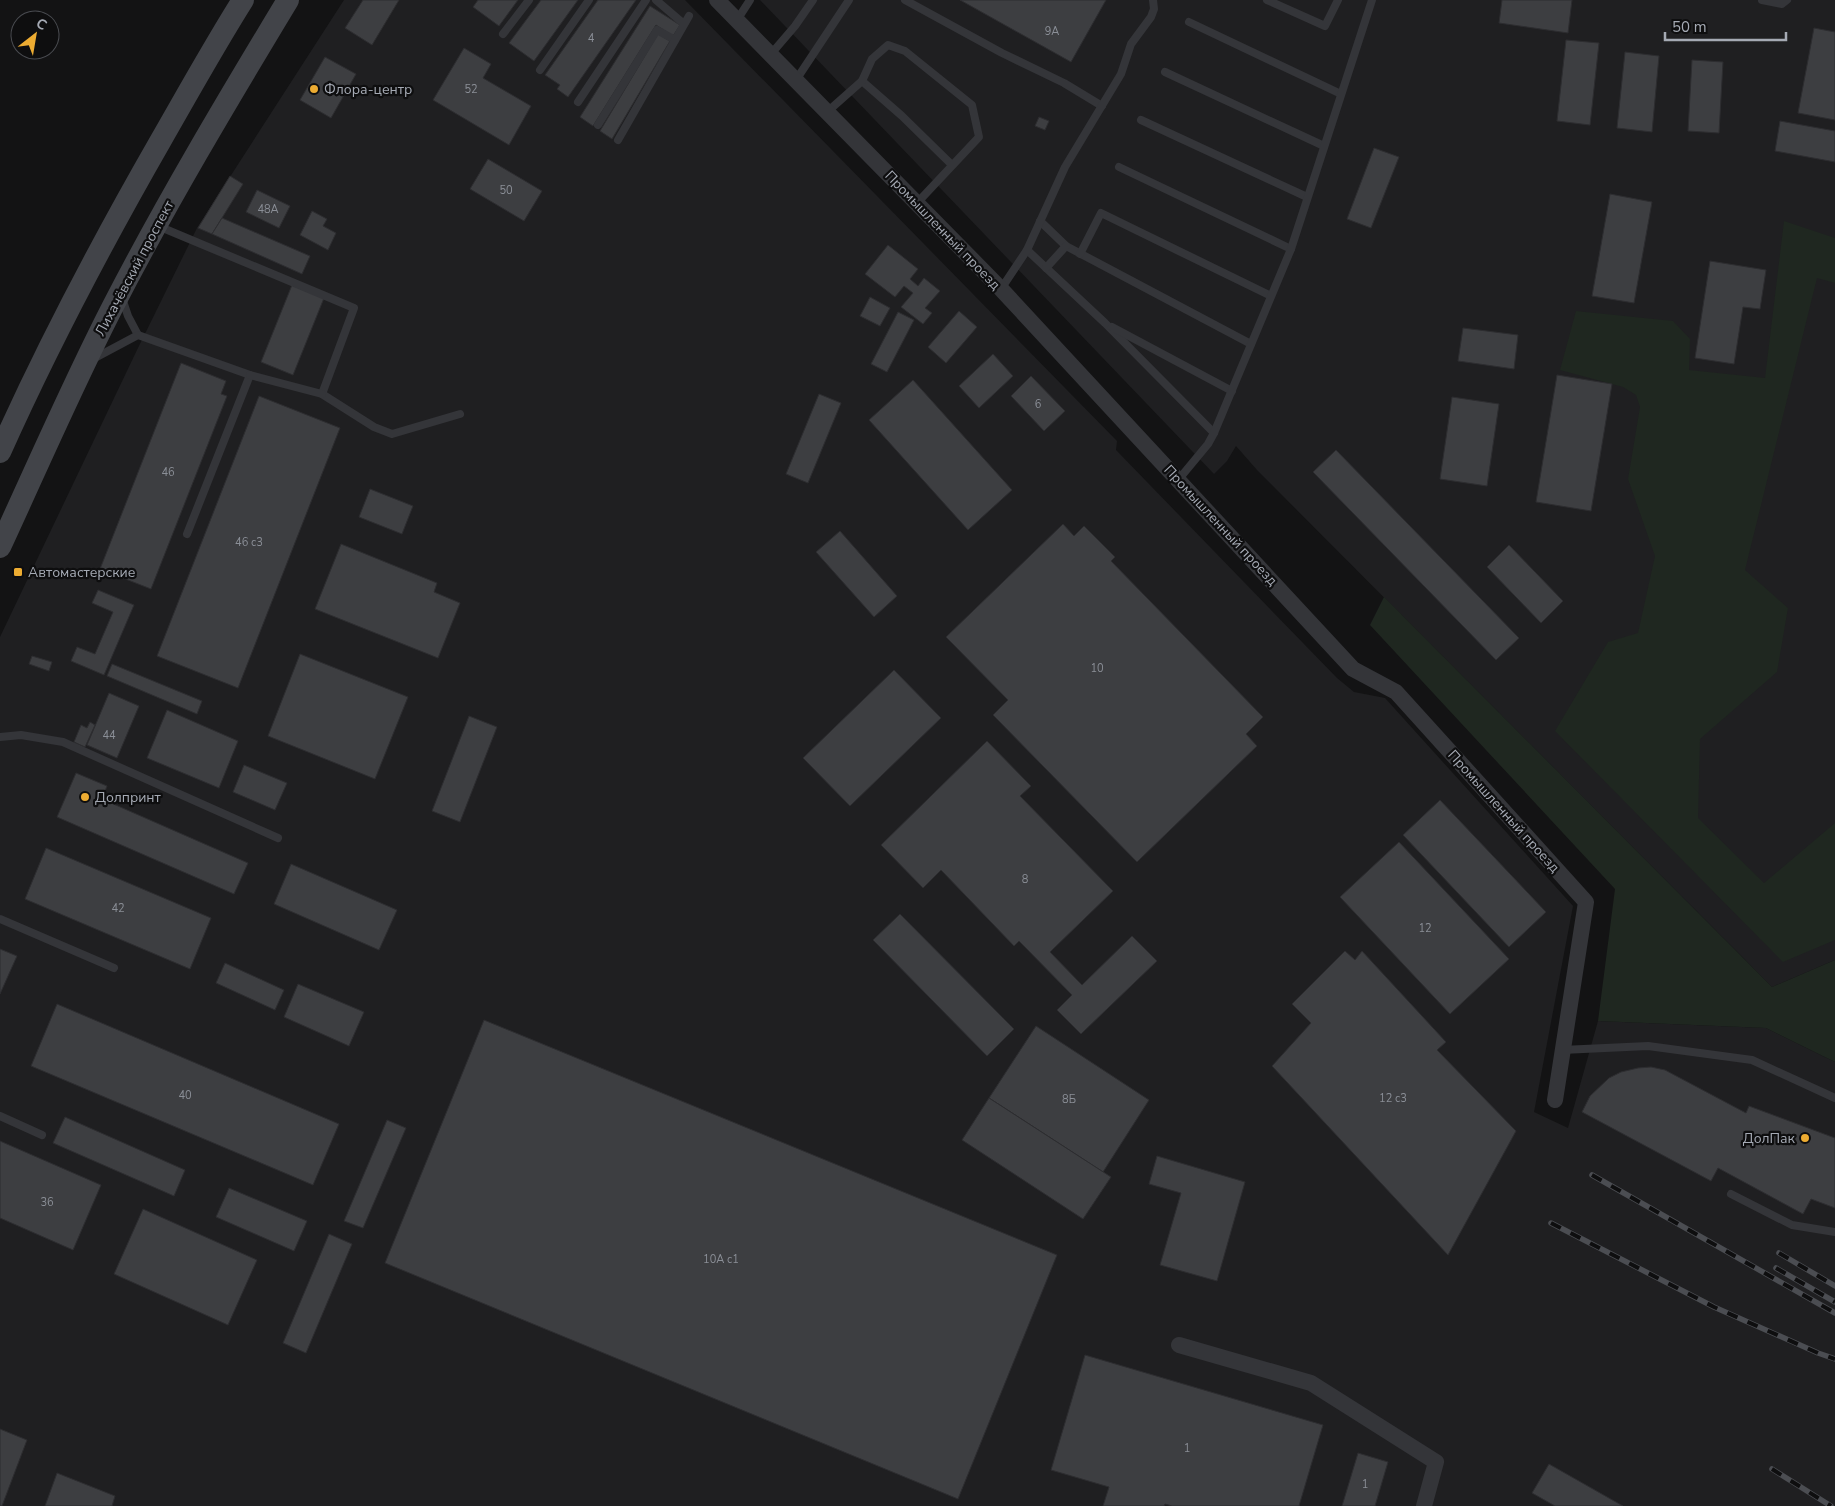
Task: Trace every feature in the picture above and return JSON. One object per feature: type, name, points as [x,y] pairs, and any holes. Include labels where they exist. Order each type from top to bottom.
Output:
[{"type":"main road","points":[[0,452],[119,212],[216,43],[243,0]]},
{"type":"main road","name":"Лихачёвский проспект","points":[[0,547],[120,292],[248,65],[288,0]]},
{"type":"street","name":"Промышленный проезд","points":[[717,0],[1001,289],[1353,669],[1396,692],[1586,902],[1555,1100]]},
{"type":"street","points":[[1179,1344],[1311,1383],[1436,1462],[1424,1506]]},
{"type":"lane","points":[[502,34],[528,0]]},
{"type":"lane","points":[[540,70],[589,0]]},
{"type":"lane","points":[[578,102],[646,0]]},
{"type":"lane","points":[[656,0],[684,24]]},
{"type":"lane","points":[[737,20],[750,0]]},
{"type":"lane","points":[[771,54],[796,26],[813,0]]},
{"type":"lane","points":[[796,80],[849,0]]},
{"type":"lane","points":[[905,0],[1002,54],[1064,83],[1102,106]]},
{"type":"lane","points":[[1001,289],[1027,250],[1065,167],[1121,74],[1131,44],[1151,17],[1154,9],[1153,0]]},
{"type":"lane","points":[[1267,0],[1326,26],[1338,0]]},
{"type":"lane","points":[[1179,479],[1208,444],[1214,433],[1291,248],[1372,0]]},
{"type":"lane","points":[[1762,0],[1782,4],[1787,0]]},
{"type":"lane","points":[[618,140],[689,16]]},
{"type":"lane","points":[[1189,22],[1341,94]]},
{"type":"lane","points":[[598,125],[657,30],[675,40]]},
{"type":"lane","points":[[827,112],[862,81],[872,59],[888,45],[905,51],[972,105],[979,137],[917,203]]},
{"type":"lane","points":[[1165,72],[1324,146]]},
{"type":"lane","points":[[862,81],[902,116],[952,165]]},
{"type":"lane","points":[[1142,120],[1308,197]]},
{"type":"lane","points":[[1118,167],[1291,248]]},
{"type":"lane","points":[[1080,254],[1101,214],[1271,296]]},
{"type":"lane","points":[[1040,221],[1066,246],[1251,344]]},
{"type":"lane","points":[[156,226],[354,308],[322,394]]},
{"type":"lane","points":[[1046,268],[1066,246]]},
{"type":"lane","points":[[1027,250],[1105,323],[1214,433]]},
{"type":"lane","points":[[120,292],[128,316],[138,335],[250,376],[322,394],[374,427],[392,434],[460,414]]},
{"type":"lane","points":[[1105,323],[1232,390]]},
{"type":"lane","points":[[84,365],[138,335]]},
{"type":"lane","points":[[187,534],[250,376]]},
{"type":"lane","points":[[0,737],[21,735],[63,742],[278,838]]},
{"type":"lane","points":[[0,919],[114,968]]},
{"type":"lane","points":[[1562,1050],[1648,1046],[1752,1060],[1835,1098]]},
{"type":"lane","points":[[0,1116],[42,1135]]},
{"type":"lane","points":[[1731,1194],[1792,1225],[1835,1232]]},
{"type":"shaded area","points":[[344,0],[685,0],[1117,441],[1116,450],[1337,678],[1354,692],[1385,698],[1573,906],[1534,1112],[1568,1128],[1598,1021],[1766,1028],[1835,1062],[1835,1506],[0,1506],[0,637],[197,228]]},
{"type":"shaded area","points":[[760,0],[1835,0],[1835,960],[1772,987],[1257,470],[1236,446],[1227,461],[1214,474]]},
{"type":"shaded area","points":[[1784,221],[1835,238],[1835,283],[1817,278],[1745,570],[1788,608],[1777,672],[1700,739],[1698,818],[1764,883],[1835,823],[1835,940],[1783,962],[1555,731],[1608,642],[1638,633],[1655,556],[1628,479],[1640,407],[1636,395],[1623,387],[1560,370],[1576,311],[1673,321],[1690,339],[1689,370],[1765,378]]},
{"type":"shaded area","points":[[1384,597],[1772,987],[1835,960],[1835,1062],[1766,1028],[1598,1021],[1615,889],[1370,625]]},
{"type":"building","points":[[363,0],[399,0],[372,45],[345,28]]},
{"type":"building","points":[[478,0],[518,0],[499,26],[473,7]]},
{"type":"building","points":[[541,0],[578,0],[534,61],[509,43]]},
{"type":"building","points":[[598,0],[636,0],[568,97],[557,89],[560,85],[545,75]]},
{"type":"building","points":[[960,0],[1106,0],[1071,62]]},
{"type":"building","points":[[1502,0],[1572,0],[1568,33],[1499,23]]},
{"type":"building","points":[[650,6],[680,25],[673,36],[656,25],[593,126],[580,117]]},
{"type":"building","points":[[1814,28],[1835,32],[1835,120],[1798,113]]},
{"type":"building","points":[[658,34],[670,41],[612,139],[600,131]]},
{"type":"building","points":[[1566,40],[1599,43],[1590,125],[1557,121]]},
{"type":"building","points":[[464,48],[491,64],[483,78],[531,106],[509,145],[433,100]]},
{"type":"building","points":[[1625,52],[1659,56],[1652,132],[1617,128]]},
{"type":"building","points":[[325,57],[356,74],[331,118],[300,100]]},
{"type":"building","points":[[1692,60],[1723,62],[1719,133],[1688,131]]},
{"type":"building","points":[[1039,117],[1049,121],[1045,130],[1035,126]]},
{"type":"building","points":[[1780,121],[1835,131],[1835,162],[1775,151]]},
{"type":"building","points":[[1374,148],[1399,157],[1371,228],[1347,219]]},
{"type":"building","points":[[488,159],[542,191],[524,221],[470,189]]},
{"type":"building","points":[[230,176],[243,184],[212,234],[198,228]]},
{"type":"building","points":[[257,190],[290,206],[279,228],[246,212]]},
{"type":"building","points":[[1610,194],[1652,202],[1634,303],[1592,296]]},
{"type":"building","points":[[312,211],[327,219],[323,226],[336,233],[328,250],[300,235]]},
{"type":"building","points":[[222,218],[310,256],[302,274],[212,234]]},
{"type":"building","points":[[888,245],[918,269],[910,279],[918,286],[924,278],[940,291],[925,308],[932,313],[923,324],[901,307],[913,293],[904,286],[895,297],[865,274]]},
{"type":"building","points":[[1710,261],[1766,270],[1760,309],[1743,307],[1734,364],[1695,358]]},
{"type":"building","points":[[292,285],[324,298],[293,375],[261,362]]},
{"type":"building","points":[[870,297],[890,308],[880,326],[860,316]]},
{"type":"building","points":[[959,311],[977,327],[946,363],[928,347]]},
{"type":"building","points":[[898,312],[914,320],[887,372],[871,364]]},
{"type":"building","points":[[1463,328],[1518,335],[1514,369],[1458,361]]},
{"type":"building","points":[[993,354],[1013,376],[979,408],[959,386]]},
{"type":"building","points":[[181,363],[226,381],[221,394],[227,396],[151,589],[100,569]]},
{"type":"building","points":[[1557,375],[1612,384],[1591,511],[1536,502]]},
{"type":"building","points":[[1031,376],[1065,411],[1044,431],[1011,396]]},
{"type":"building","points":[[913,380],[1012,490],[968,530],[869,420]]},
{"type":"building","points":[[819,394],[841,403],[808,483],[786,474]]},
{"type":"building","points":[[259,396],[340,428],[238,688],[157,656]]},
{"type":"building","points":[[1452,397],[1499,404],[1487,486],[1440,479]]},
{"type":"building","points":[[1336,450],[1519,638],[1496,660],[1313,472]]},
{"type":"building","points":[[370,489],[413,506],[402,534],[359,517]]},
{"type":"building","points":[[1063,524],[1074,536],[1084,526],[1115,557],[1111,561],[1263,717],[1246,734],[1257,746],[1137,862],[993,715],[1008,700],[946,637]]},
{"type":"building","points":[[840,531],[897,596],[874,617],[816,552]]},
{"type":"building","points":[[341,544],[437,583],[434,592],[460,603],[438,658],[315,609]]},
{"type":"building","points":[[1509,545],[1563,601],[1541,623],[1487,567]]},
{"type":"building","points":[[98,590],[134,605],[104,675],[71,661],[77,647],[95,654],[113,612],[92,603]]},
{"type":"building","points":[[300,654],[408,697],[375,779],[268,736]]},
{"type":"building","points":[[32,656],[52,662],[49,671],[29,664]]},
{"type":"building","points":[[112,664],[202,701],[197,714],[107,676]]},
{"type":"building","points":[[894,670],[941,718],[850,806],[803,758]]},
{"type":"building","points":[[109,693],[139,706],[117,758],[87,745]]},
{"type":"building","points":[[167,710],[238,741],[219,788],[147,758]]},
{"type":"building","points":[[469,716],[497,727],[460,822],[432,811]]},
{"type":"building","points":[[90,722],[95,725],[85,747],[74,742],[81,725],[87,728]]},
{"type":"building","points":[[987,741],[1031,786],[1020,796],[1113,891],[1050,952],[1082,985],[1132,936],[1157,961],[1081,1034],[1057,1010],[1072,995],[1019,941],[1014,946],[941,870],[923,888],[881,845]]},
{"type":"building","points":[[244,765],[287,783],[275,810],[233,792]]},
{"type":"building","points":[[76,773],[107,786],[102,799],[248,863],[234,894],[57,817]]},
{"type":"building","points":[[1440,800],[1546,912],[1509,947],[1403,835]]},
{"type":"building","points":[[1399,842],[1509,959],[1450,1014],[1340,897]]},
{"type":"building","points":[[46,848],[211,918],[190,969],[25,899]]},
{"type":"building","points":[[291,864],[397,910],[379,950],[274,904]]},
{"type":"building","points":[[900,914],[1014,1029],[987,1056],[873,940]]},
{"type":"building","points":[[0,949],[17,956],[0,994]]},
{"type":"building","points":[[1345,951],[1355,960],[1362,951],[1446,1042],[1437,1050],[1516,1131],[1448,1255],[1272,1066],[1311,1023],[1292,1004]]},
{"type":"building","points":[[225,963],[284,990],[275,1010],[216,983]]},
{"type":"building","points":[[298,984],[364,1012],[349,1046],[284,1017]]},
{"type":"building","points":[[57,1004],[339,1124],[313,1185],[31,1066]]},
{"type":"building","points":[[484,1020],[1057,1255],[958,1499],[385,1263]]},
{"type":"building","points":[[1036,1026],[1149,1100],[1103,1172],[989,1098]]},
{"type":"building","points":[[1651,1067],[1665,1070],[1746,1113],[1749,1106],[1835,1138],[1835,1208],[1811,1199],[1803,1214],[1718,1168],[1711,1181],[1582,1112],[1590,1096],[1609,1078],[1621,1072]]},
{"type":"building","points":[[989,1098],[1111,1177],[1083,1219],[962,1140]]},
{"type":"building","points":[[65,1117],[185,1170],[174,1196],[53,1143]]},
{"type":"building","points":[[387,1120],[406,1128],[363,1228],[344,1221]]},
{"type":"building","points":[[0,1141],[101,1185],[73,1250],[0,1218]]},
{"type":"building","points":[[1157,1156],[1245,1182],[1217,1281],[1160,1265],[1181,1193],[1149,1184]]},
{"type":"building","points":[[229,1188],[307,1221],[294,1251],[216,1217]]},
{"type":"building","points":[[143,1209],[257,1260],[228,1325],[114,1274]]},
{"type":"building","points":[[329,1234],[352,1244],[306,1353],[283,1343]]},
{"type":"building","points":[[1085,1355],[1323,1425],[1299,1506],[1172,1506],[1165,1504],[1164,1506],[1103,1506],[1109,1487],[1051,1470]]},
{"type":"building","points":[[0,1429],[27,1440],[2,1506],[0,1506]]},
{"type":"building","points":[[1358,1453],[1388,1462],[1375,1506],[1342,1506]]},
{"type":"building","points":[[1549,1464],[1623,1506],[1555,1506],[1532,1493]]},
{"type":"building","points":[[57,1473],[115,1496],[112,1506],[45,1506]]},
{"type":"railway","points":[[1592,1175],[1835,1313]]},
{"type":"railway","points":[[1551,1223],[1714,1307],[1835,1359]]},
{"type":"railway","points":[[1779,1253],[1835,1286]]},
{"type":"railway","points":[[1776,1268],[1835,1302]]},
{"type":"railway","points":[[1772,1469],[1831,1506]]},
{"type":"place","name":"Флора-центр","points":[[314,89]]},
{"type":"place","name":"Автомастерские","points":[[18,572]]},
{"type":"place","name":"Долпринт","points":[[85,797]]},
{"type":"place","name":"ДолПак","points":[[1805,1138]]}]
